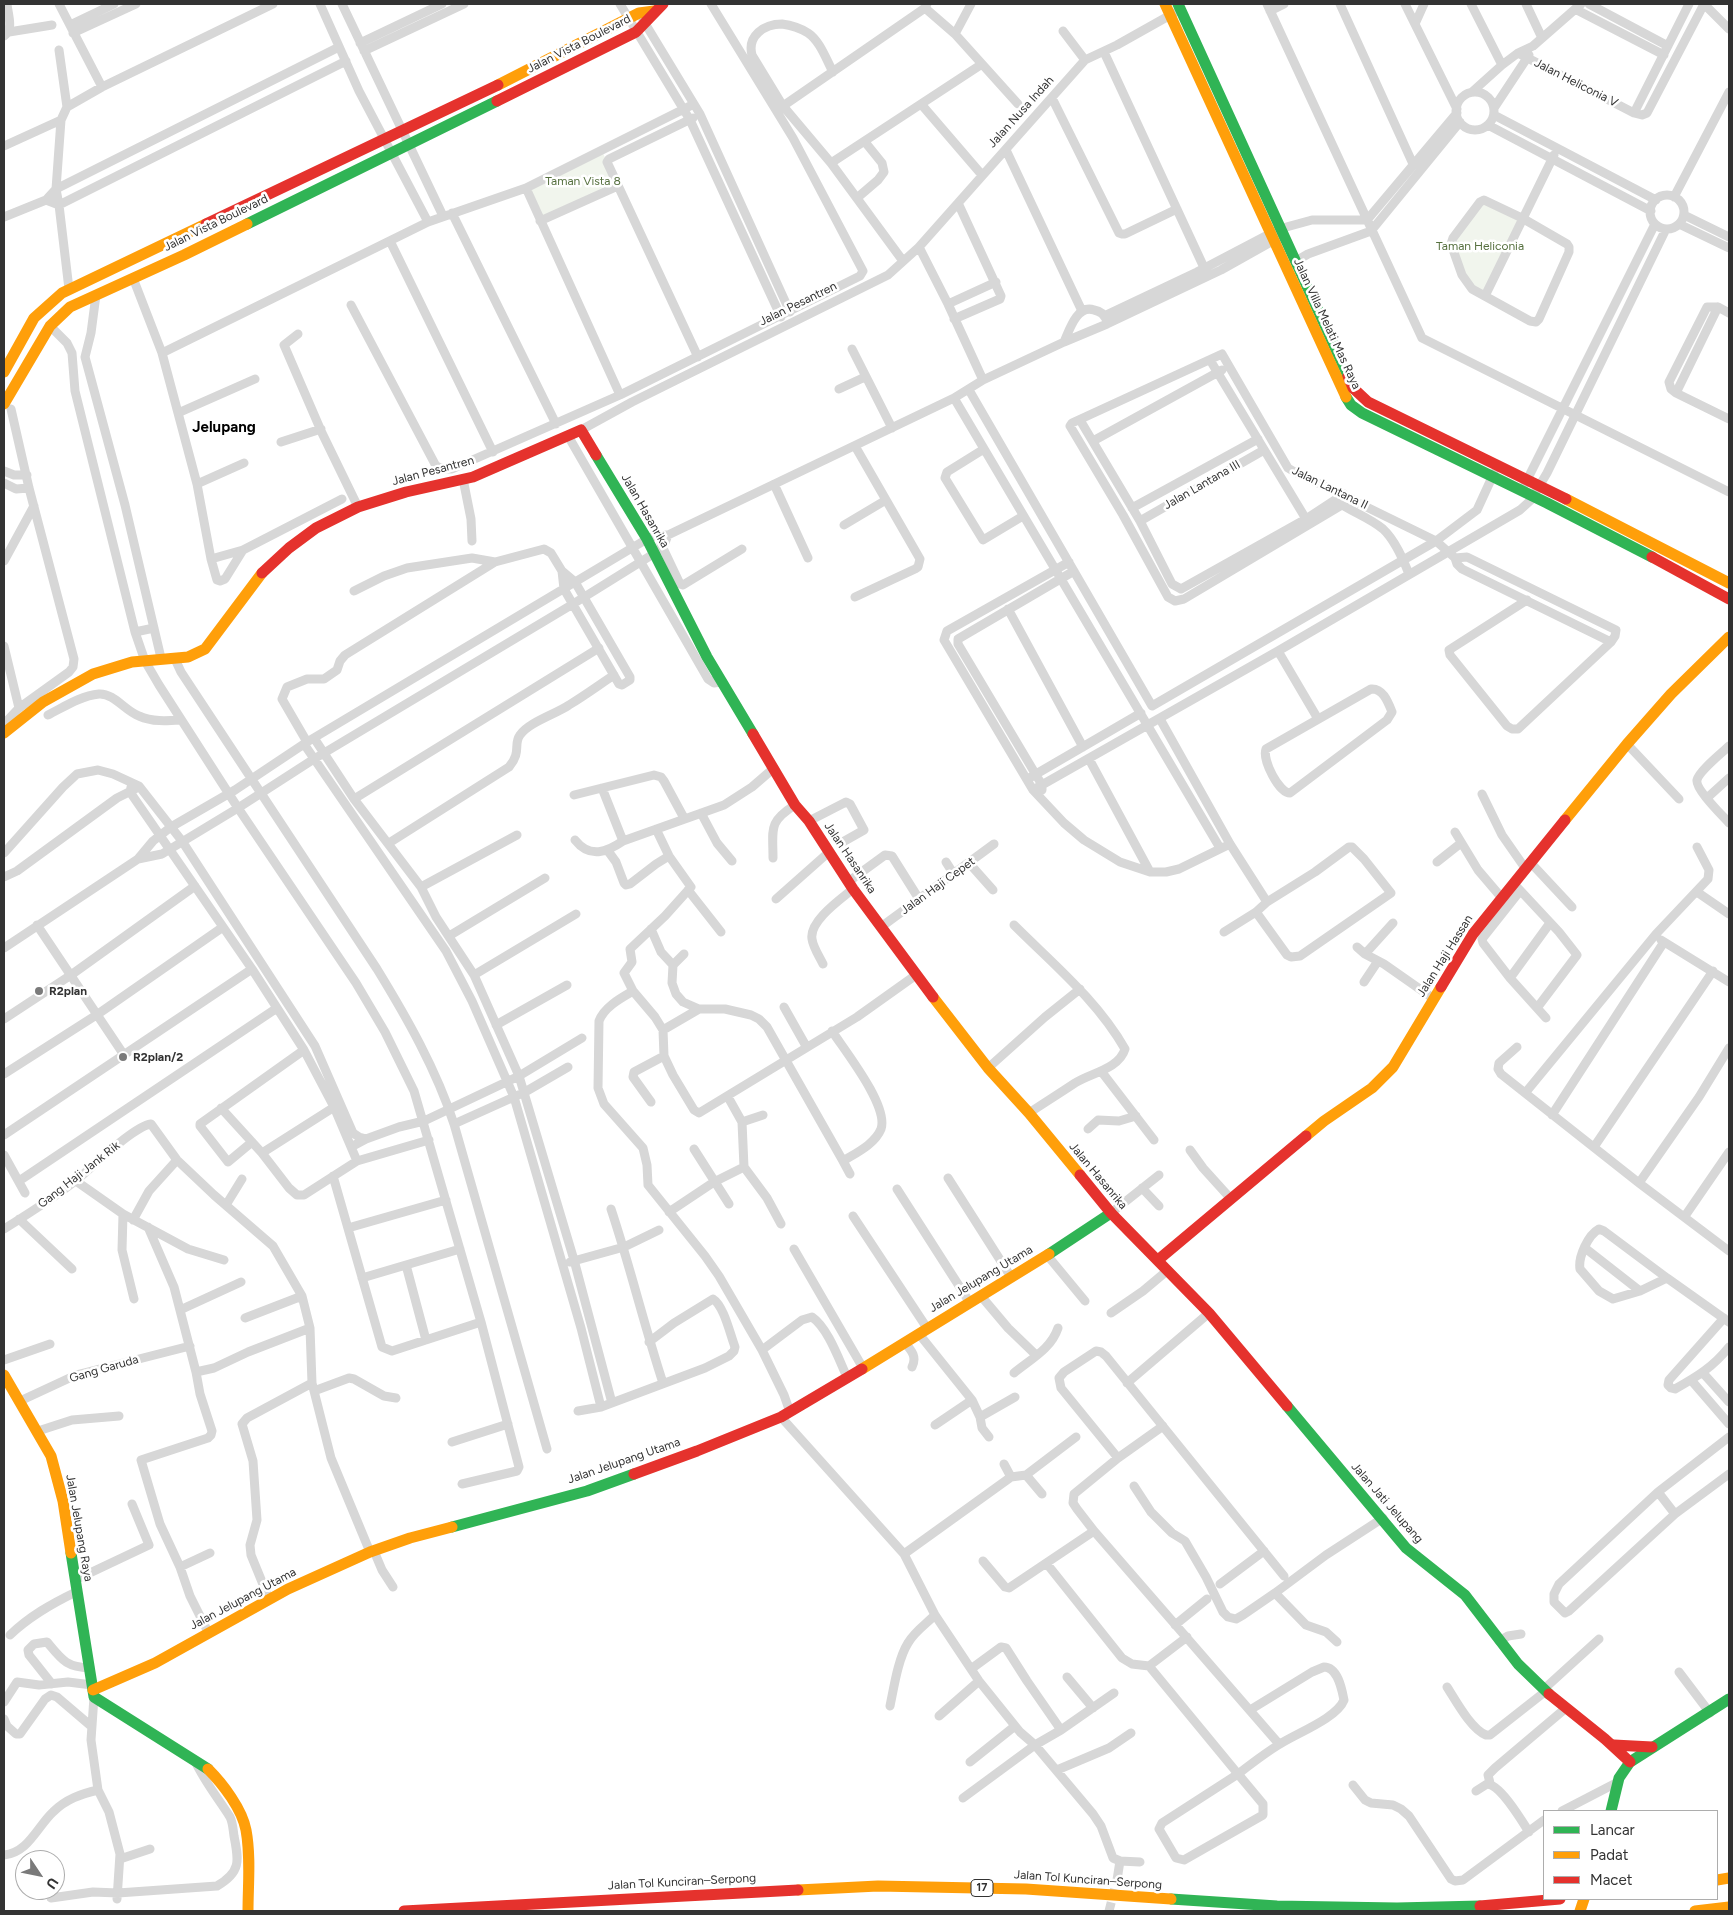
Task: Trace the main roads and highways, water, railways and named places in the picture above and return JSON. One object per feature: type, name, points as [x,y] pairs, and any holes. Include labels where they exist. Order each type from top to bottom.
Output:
[{"type":"main road","name":"Jalan Villa Melati Mas Raya","points":[[1165,4],[1176,10],[1276,235],[1285,268],[1343,392],[1351,405],[1365,407],[1524,485],[1672,553],[1729,583]]},
{"type":"main road","name":"Jalan Vista Boulevard","points":[[4,372],[34,318],[69,289],[384,140],[634,16],[659,8]]},
{"type":"main road","name":"Jalan Vista Boulevard","points":[[7,407],[50,326],[70,307],[192,251],[641,29],[659,8]]},
{"type":"main road","name":"Jalan Villa Melati Mas Raya","points":[[1276,235],[1296,261],[1353,388],[1365,407]]},
{"type":"main road","points":[[69,289],[70,307]]},
{"type":"main road","points":[[34,318],[50,326]]},
{"type":"main road","name":"Jalan Pesantren","points":[[4,733],[13,723],[44,701],[94,674],[121,664],[144,660],[192,657],[205,649],[263,571],[316,528],[358,508],[406,492],[473,477],[581,430]]},
{"type":"main road","name":"Jalan Hasanrika","points":[[581,430],[652,537],[721,682],[795,805],[809,821],[851,885],[916,975],[988,1068],[1029,1113],[1111,1213],[1158,1260]]},
{"type":"main road","name":"Jalan Villa Melati Mas Raya","points":[[1537,491],[1729,599]]},
{"type":"main road","points":[[1666,564],[1672,553]]},
{"type":"main road","name":"Jalan Haji Hassan","points":[[1158,1260],[1324,1121],[1383,1080],[1393,1067],[1473,934],[1501,897],[1517,887],[1528,865],[1627,744],[1671,694],[1729,637]]},
{"type":"main road","name":"Jalan Jelupang Utama","points":[[93,1691],[155,1663],[269,1599],[372,1551],[410,1538],[587,1491],[697,1451],[785,1414],[970,1303],[1111,1213]]},
{"type":"main road","name":"Jalan Jati Jelupang","points":[[1158,1260],[1209,1313],[1413,1554],[1446,1578],[1477,1609],[1526,1674],[1614,1745],[1630,1762]]},
{"type":"main road","name":"Jalan Jelupang Raya","points":[[4,1374],[51,1456],[58,1483],[93,1691]]},
{"type":"main road","points":[[93,1691],[210,1770],[235,1804],[246,1829],[249,1858],[248,1911]]},
{"type":"main road","points":[[1611,1810],[1622,1770],[1630,1762],[1710,1713],[1729,1699]]},
{"type":"main road","points":[[1614,1745],[1652,1747]]},
{"type":"main road","name":"Jalan Tol Kunciran–Serpong","points":[[404,1911],[878,1886],[1026,1889],[1277,1906],[1396,1908],[1490,1906],[1550,1900]]},
{"type":"main road","points":[[1695,1911],[1729,1907]]},
{"type":"tunnel","points":[[1109,1911],[1117,1880]]},
{"type":"place","name":"R2plan","points":[[39,991]]},
{"type":"place","name":"R2plan/2","points":[[123,1057]]},
{"type":"district","name":"Jelupang","points":[[224,428]]},
{"type":"park label","name":"Taman Vista 8","points":[[583,181]]},
{"type":"park label","name":"Taman Heliconia","points":[[1480,246]]}]
